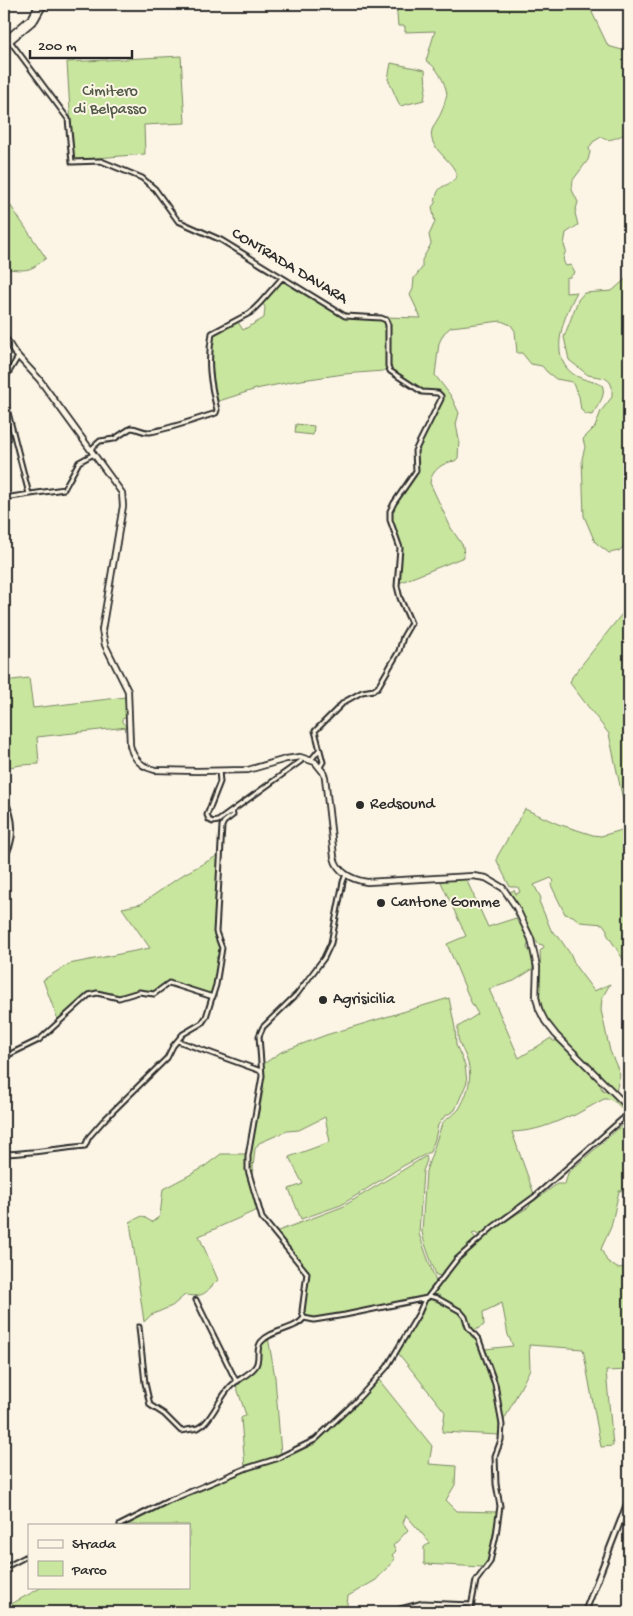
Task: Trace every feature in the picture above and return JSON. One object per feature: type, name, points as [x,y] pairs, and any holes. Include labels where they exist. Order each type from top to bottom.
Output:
[{"type":"main road","points":[[4,41],[32,17],[39,4]]},
{"type":"main road","points":[[4,46],[35,20],[44,4]]},
{"type":"main road","points":[[4,336],[18,357],[39,379],[91,449],[120,490],[123,498],[102,630],[105,645],[128,691],[129,736],[131,751],[136,760],[150,769],[240,771],[256,769],[293,757],[305,757],[320,767],[325,777],[335,862],[339,869],[346,874],[367,882],[460,876],[486,878],[498,884],[511,898],[529,932],[536,961],[536,997],[545,1022],[629,1108]]},
{"type":"street","name":"CONTRADA DAVARA","points":[[10,41],[68,119],[72,162],[101,160],[142,178],[155,189],[178,222],[221,240],[345,316],[381,318],[386,320],[388,325],[388,366],[390,371],[422,392],[438,393],[441,399],[415,451],[416,471],[392,507],[390,516],[400,548],[397,586],[400,598],[411,619],[410,626],[403,637],[399,651],[378,687],[374,690],[362,692],[344,702],[315,731],[323,762],[320,767]]},
{"type":"street","points":[[91,449],[100,441],[114,439],[131,428],[148,432],[170,429],[216,413],[208,364],[212,334],[250,313],[282,278]]},
{"type":"street","points":[[4,380],[18,357]]},
{"type":"street","points":[[4,397],[29,494]]},
{"type":"street","points":[[4,498],[64,489],[79,462],[94,454]]},
{"type":"street","points":[[311,760],[319,749]]},
{"type":"street","points":[[219,771],[220,782],[207,817],[214,822],[301,761]]},
{"type":"street","points":[[4,799],[10,812],[13,829],[9,848],[4,858]]},
{"type":"street","points":[[4,1154],[84,1146],[89,1137],[157,1068],[183,1034],[202,1023],[209,1011],[213,997],[222,948],[216,932],[222,826],[233,815],[232,811]]},
{"type":"street","points":[[304,1318],[302,1311],[308,1273],[262,1218],[248,1170],[248,1156],[261,1089],[258,1043],[260,1032],[270,1019],[296,994],[324,958],[331,943],[346,874]]},
{"type":"street","points":[[4,1058],[39,1040],[89,995],[97,993],[119,998],[138,992],[154,994],[169,983],[213,997]]},
{"type":"street","points":[[178,1041],[261,1071]]},
{"type":"street","points":[[304,1318],[314,1320],[345,1316],[425,1299],[457,1259],[493,1227],[534,1197],[629,1113]]},
{"type":"street","points":[[429,1296],[437,1298],[460,1311],[465,1317],[468,1327],[479,1340],[496,1384],[502,1425],[501,1440],[495,1460],[496,1484],[500,1506],[496,1535],[490,1562],[476,1581],[470,1612]]},
{"type":"street","points":[[122,1524],[168,1501],[247,1468],[276,1459],[316,1440],[387,1367],[419,1313],[425,1299]]},
{"type":"street","points":[[196,1300],[235,1379],[238,1381]]},
{"type":"street","points":[[139,1327],[145,1383],[150,1405],[164,1414],[178,1430],[184,1431],[201,1426],[206,1422],[229,1388],[255,1368],[258,1359],[258,1346],[263,1340],[273,1333],[300,1322],[304,1318]]},
{"type":"street","points":[[585,1612],[629,1499]]},
{"type":"street","points":[[4,1568],[28,1556]]},
{"type":"street","points":[[389,1612],[423,1603],[472,1605]]},
{"type":"green space","points":[[396,4],[588,4],[608,46],[629,52],[629,133],[608,140],[601,137],[593,142],[589,148],[588,160],[573,180],[572,190],[578,202],[575,213],[578,225],[566,233],[564,245],[566,251],[564,262],[566,266],[571,265],[575,272],[566,278],[566,293],[577,292],[568,311],[561,334],[561,356],[565,366],[573,374],[602,385],[601,401],[592,415],[586,414],[581,410],[579,396],[572,382],[556,379],[542,366],[531,364],[522,353],[517,353],[515,331],[511,325],[501,321],[451,327],[444,333],[439,343],[435,375],[451,396],[459,413],[456,424],[459,440],[458,458],[438,468],[430,483],[451,528],[463,546],[464,557],[399,583],[401,548],[391,511],[416,475],[416,451],[427,432],[431,419],[442,402],[443,396],[422,391],[391,371],[389,365],[388,320],[385,317],[421,318],[410,295],[413,289],[414,278],[422,268],[422,260],[431,244],[429,235],[435,222],[432,207],[440,188],[453,181],[457,176],[451,164],[433,143],[431,137],[432,130],[442,111],[447,94],[440,75],[426,61],[435,31],[405,32],[405,26],[398,26]]},
{"type":"green space","name":"Cimitero di Belpasso","points":[[181,56],[185,123],[144,125],[145,154],[73,160],[67,62]]},
{"type":"green space","points":[[391,63],[425,70],[426,88],[424,100],[400,106],[388,79]]},
{"type":"green space","points":[[4,196],[46,258],[27,270],[4,269]]},
{"type":"green space","points":[[629,276],[629,541],[619,551],[609,553],[595,542],[584,516],[582,459],[585,447],[583,439],[595,427],[601,411],[612,397],[612,387],[605,378],[588,375],[569,360],[564,337],[578,300],[584,293],[612,291]]},
{"type":"green space","points":[[282,280],[344,317],[384,320],[386,325],[387,369],[295,381],[256,389],[216,402],[209,366],[213,335],[238,322],[243,330],[264,318],[265,307],[263,304]]},
{"type":"green space","points":[[296,424],[314,426],[313,435],[295,433]]},
{"type":"green space","points":[[629,605],[629,828],[609,734],[570,683],[572,677]]},
{"type":"green space","points":[[29,678],[33,708],[126,697],[127,717],[122,719],[122,722],[127,727],[37,737],[39,764],[4,768],[4,681]]},
{"type":"green space","points":[[525,809],[558,824],[593,835],[601,836],[629,828],[629,965],[607,934],[603,924],[580,922],[573,916],[565,914],[551,885],[554,881],[551,878],[534,885],[541,898],[539,901],[551,930],[558,936],[571,955],[576,967],[594,991],[610,984],[602,998],[601,1010],[610,1051],[620,1074],[616,1092],[561,1037],[544,1013],[540,1001],[540,951],[544,947],[538,944],[510,892],[514,890],[516,894],[520,892],[518,887],[510,887],[497,861],[497,857]]},
{"type":"green space","points":[[217,856],[214,929],[219,950],[219,957],[216,957],[219,963],[211,994],[169,982],[153,992],[138,990],[118,997],[97,991],[88,994],[58,1020],[43,980],[69,964],[150,948],[122,908],[141,904],[184,874]]},
{"type":"green space","points":[[466,879],[488,927],[516,918],[518,923],[521,924],[529,943],[527,947],[528,950],[531,950],[533,969],[514,981],[489,989],[519,1058],[551,1038],[553,1041],[557,1041],[601,1084],[601,1088],[604,1091],[607,1090],[626,1109],[626,1113],[614,1101],[604,1099],[573,1116],[550,1125],[512,1132],[534,1194],[512,1211],[509,1211],[508,1214],[480,1236],[475,1233],[472,1234],[477,1239],[457,1256],[441,1276],[436,1275],[422,1232],[426,1171],[442,1124],[459,1109],[469,1085],[469,1066],[459,1042],[458,1027],[478,1014],[471,1002],[447,944],[466,936],[440,880]]},
{"type":"green space","points":[[449,998],[455,1028],[456,1045],[465,1065],[467,1082],[455,1110],[444,1117],[438,1125],[430,1152],[403,1166],[341,1205],[301,1219],[289,1189],[303,1184],[289,1157],[330,1142],[325,1117],[299,1130],[287,1131],[259,1143],[255,1149],[254,1171],[251,1173],[250,1159],[263,1092],[262,1065],[281,1052],[326,1035]]},
{"type":"green space","points":[[629,1119],[629,1190],[619,1191],[611,1227],[601,1249],[607,1261],[617,1268],[629,1267],[629,1370],[606,1371],[613,1446],[601,1447],[583,1349],[529,1345],[530,1369],[503,1422],[497,1384],[485,1349],[513,1346],[508,1335],[502,1303],[483,1312],[484,1325],[474,1331],[461,1310],[433,1294],[455,1265],[474,1246],[506,1221],[529,1207],[530,1204],[557,1184],[565,1184],[568,1173]]},
{"type":"green space","points":[[221,1154],[246,1154],[246,1169],[257,1210],[199,1236],[218,1280],[201,1295],[185,1295],[172,1306],[151,1315],[144,1322],[130,1222],[142,1216],[152,1222],[160,1216],[163,1189],[201,1169]]},
{"type":"green space","points":[[426,1156],[427,1160],[423,1171],[419,1234],[436,1282],[423,1298],[315,1318],[305,1316],[303,1310],[309,1271],[278,1236],[278,1231],[342,1207]]},
{"type":"green space","points":[[432,1299],[445,1303],[462,1315],[468,1329],[478,1341],[487,1362],[494,1387],[499,1435],[442,1432],[445,1412],[398,1353],[427,1301]]},
{"type":"green space","points":[[268,1337],[275,1377],[281,1454],[245,1468],[241,1418],[246,1415],[236,1385],[258,1368],[259,1347]]},
{"type":"green space","points":[[379,1380],[432,1446],[429,1464],[456,1466],[455,1485],[446,1500],[457,1511],[497,1512],[489,1558],[483,1567],[424,1564],[424,1547],[430,1543],[406,1515],[403,1523],[408,1530],[393,1546],[396,1551],[392,1555],[395,1559],[376,1580],[348,1596],[346,1612],[4,1612],[4,1608],[40,1588],[190,1588],[190,1524],[127,1524],[177,1499],[309,1446],[317,1441]]},
{"type":"place","name":"Redsound","points":[[360,805]]},
{"type":"place","name":"Cantone Gomme","points":[[381,903]]},
{"type":"place","name":"Agrisicilia","points":[[323,1000]]}]
